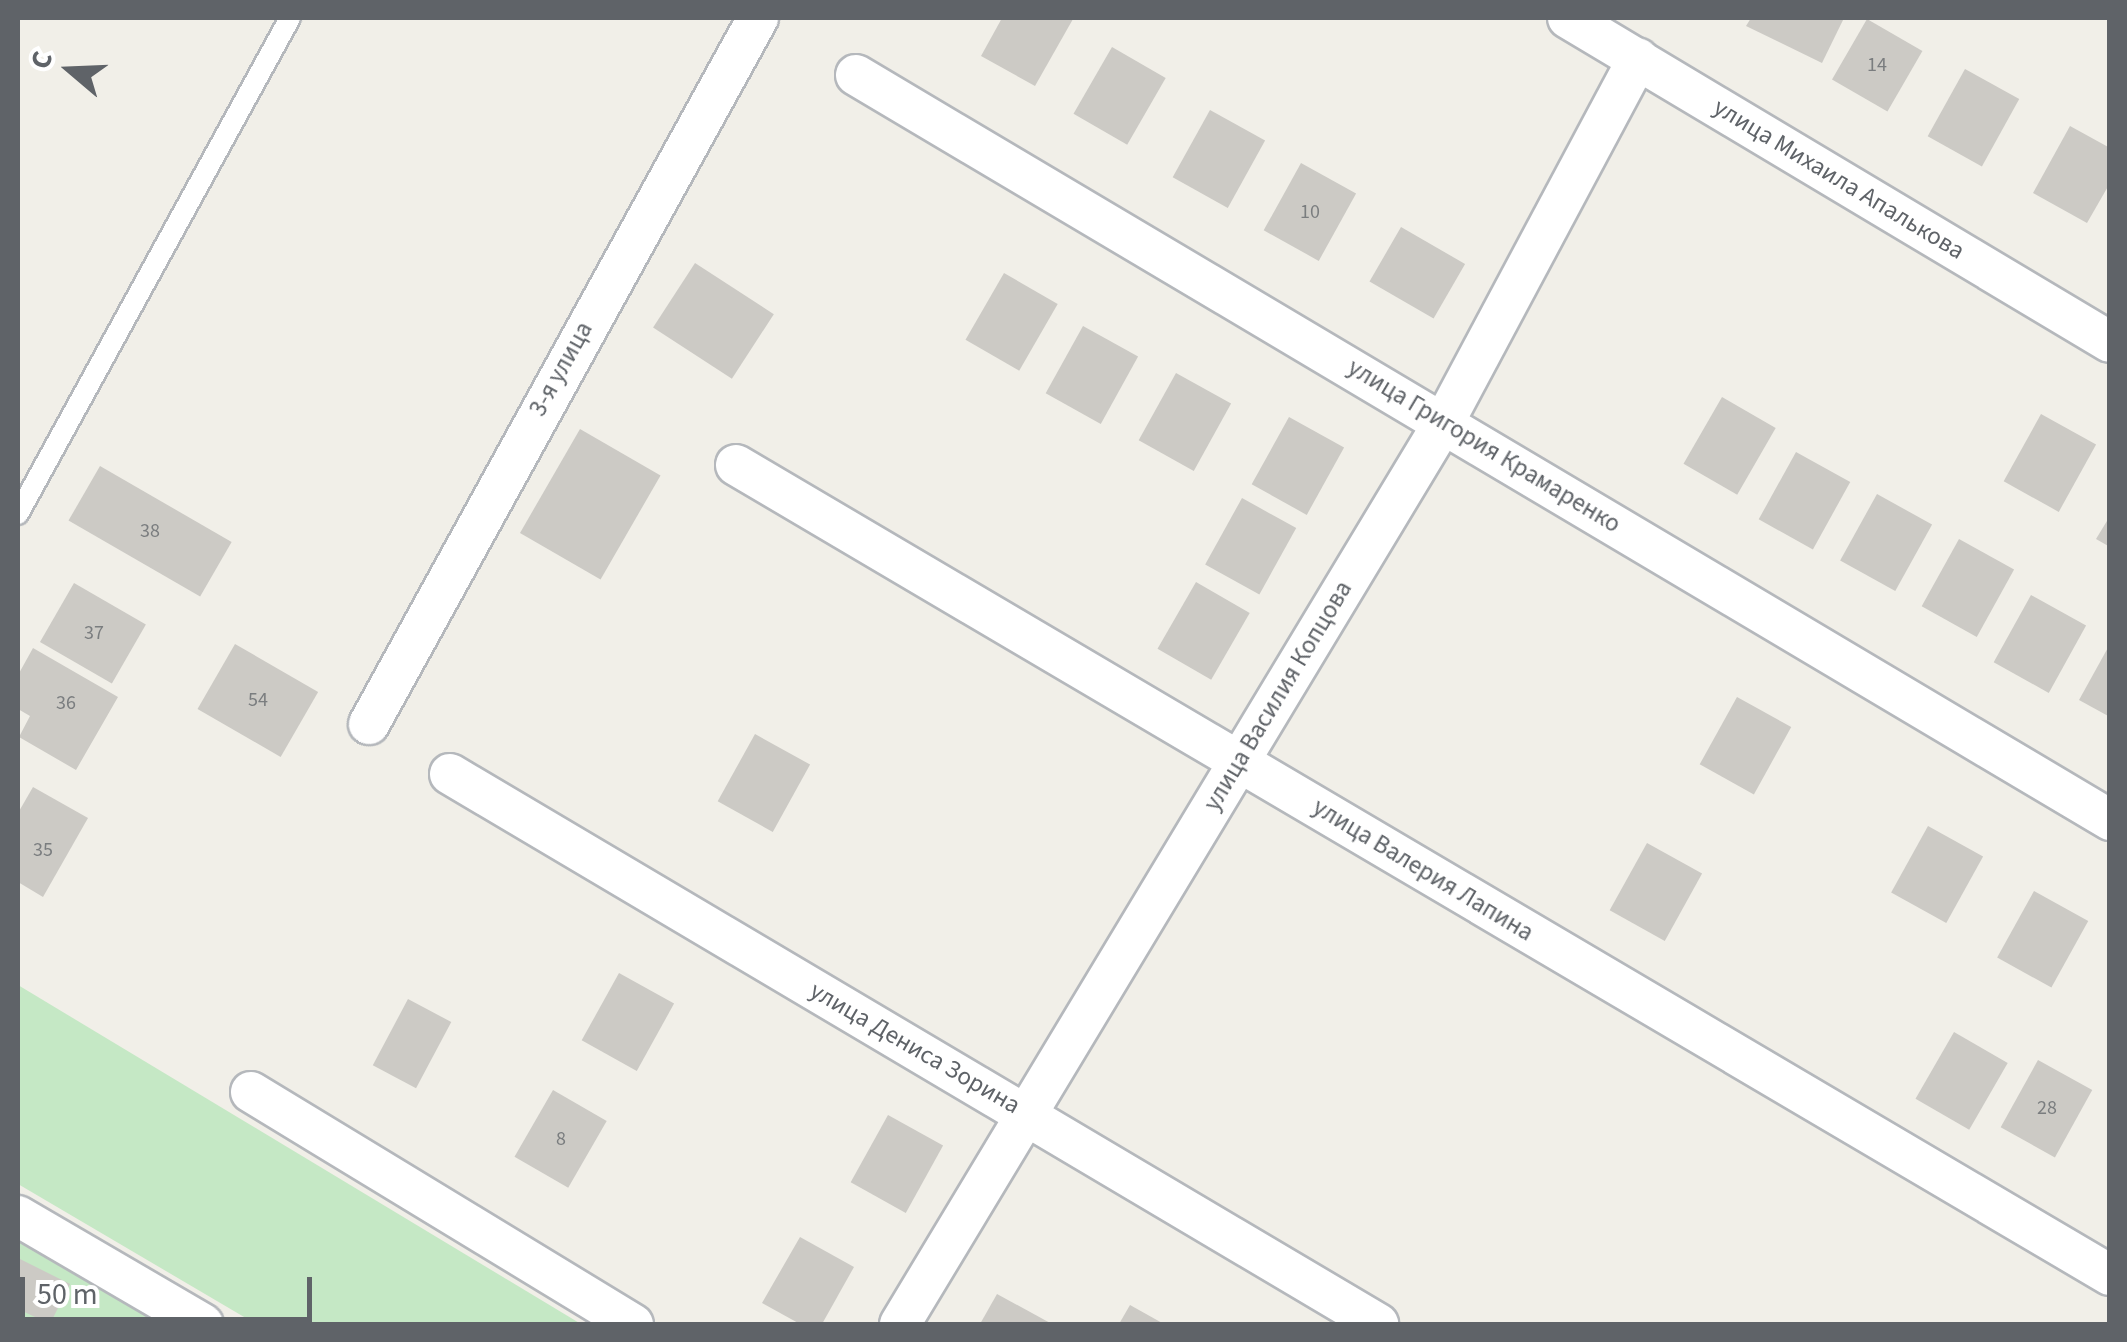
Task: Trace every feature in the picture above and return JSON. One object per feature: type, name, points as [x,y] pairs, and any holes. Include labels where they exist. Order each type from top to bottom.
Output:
[{"type":"street","name":"3-я улица","points":[[369,724],[758,18]]},
{"type":"street","name":"улица Михаила Апалькова","points":[[1568,18],[2110,342]]},
{"type":"street","name":"улица Василия Копцова","points":[[900,1324],[1444,422],[1638,58]]},
{"type":"street","name":"улица Григория Крамаренко","points":[[856,76],[2110,820]]},
{"type":"street","name":"улица Валерия Лапина","points":[[736,465],[2110,1276]]},
{"type":"street","name":"улица Дениса Зорина","points":[[450,774],[1378,1324]]},
{"type":"street","points":[[251,1092],[633,1324]]},
{"type":"street","points":[[18,1216],[203,1324]]},
{"type":"lane","points":[[18,514],[290,18]]},
{"type":"green space","points":[[18,985],[581,1324],[256,1324],[18,1184]]},
{"type":"green space","points":[[18,1240],[164,1324],[18,1324]]},
{"type":"building","points":[[1002,18],[1073,19],[1035,86],[981,56]]},
{"type":"building","points":[[1751,18],[1844,18],[1822,63],[1746,26]]},
{"type":"building","points":[[1867,19],[1922,51],[1887,112],[1832,80]]},
{"type":"building","points":[[1112,47],[1166,78],[1127,145],[1074,114]]},
{"type":"building","points":[[1965,69],[2019,99],[1982,166],[1928,136]]},
{"type":"building","points":[[1210,110],[1265,141],[1228,208],[1173,177]]},
{"type":"building","points":[[2070,126],[2110,148],[2110,183],[2087,223],[2033,193]]},
{"type":"building","points":[[1301,163],[1356,194],[1319,261],[1264,230]]},
{"type":"building","points":[[1401,227],[1465,264],[1434,319],[1370,282]]},
{"type":"building","points":[[695,263],[774,314],[732,379],[653,328]]},
{"type":"building","points":[[1004,273],[1058,304],[1019,371],[966,340]]},
{"type":"building","points":[[1083,326],[1138,357],[1101,424],[1046,393]]},
{"type":"building","points":[[1176,373],[1231,404],[1194,471],[1139,440]]},
{"type":"building","points":[[1722,397],[1776,428],[1737,495],[1684,464]]},
{"type":"building","points":[[2041,414],[2096,445],[2059,512],[2004,481]]},
{"type":"building","points":[[1289,417],[1344,448],[1307,515],[1252,484]]},
{"type":"building","points":[[580,429],[661,476],[601,579],[520,533]]},
{"type":"building","points":[[1796,452],[1850,482],[1813,549],[1759,519]]},
{"type":"building","points":[[100,466],[232,542],[200,597],[69,521]]},
{"type":"building","points":[[1877,494],[1932,525],[1895,591],[1840,560]]},
{"type":"building","points":[[1242,498],[1296,528],[1259,595],[1205,564]]},
{"type":"building","points":[[2110,516],[2110,547],[2096,539]]},
{"type":"building","points":[[1959,539],[2014,570],[1977,637],[1922,606]]},
{"type":"building","points":[[1196,582],[1250,613],[1211,680],[1158,649]]},
{"type":"building","points":[[74,583],[146,624],[112,683],[40,642]]},
{"type":"building","points":[[2031,595],[2086,626],[2049,693],[1994,662]]},
{"type":"building","points":[[235,644],[318,692],[281,757],[197,709]]},
{"type":"building","points":[[2110,644],[2110,717],[2079,700]]},
{"type":"building","points":[[33,648],[118,697],[76,770],[19,737],[30,716],[18,709],[18,675]]},
{"type":"building","points":[[1737,697],[1791,727],[1754,794],[1700,764]]},
{"type":"building","points":[[755,734],[810,765],[773,832],[718,801]]},
{"type":"building","points":[[33,787],[88,818],[43,897],[18,882],[18,813]]},
{"type":"building","points":[[1928,826],[1983,857],[1946,923],[1891,892]]},
{"type":"building","points":[[1647,843],[1702,874],[1665,941],[1610,910]]},
{"type":"building","points":[[2034,891],[2088,921],[2051,988],[1997,957]]},
{"type":"building","points":[[619,973],[674,1004],[637,1071],[582,1040]]},
{"type":"building","points":[[408,999],[451,1022],[416,1088],[373,1065]]},
{"type":"building","points":[[1954,1032],[2008,1063],[1969,1130],[1916,1099]]},
{"type":"building","points":[[2038,1060],[2092,1090],[2055,1157],[2001,1127]]},
{"type":"building","points":[[553,1090],[607,1121],[568,1188],[514,1157]]},
{"type":"building","points":[[888,1115],[943,1146],[906,1213],[851,1182]]},
{"type":"building","points":[[800,1237],[854,1267],[822,1324],[800,1324],[762,1303]]},
{"type":"building","points":[[18,1258],[70,1284],[50,1324],[18,1309]]},
{"type":"building","points":[[997,1294],[1052,1324],[980,1324]]},
{"type":"building","points":[[1130,1305],[1164,1324],[1119,1324]]}]
